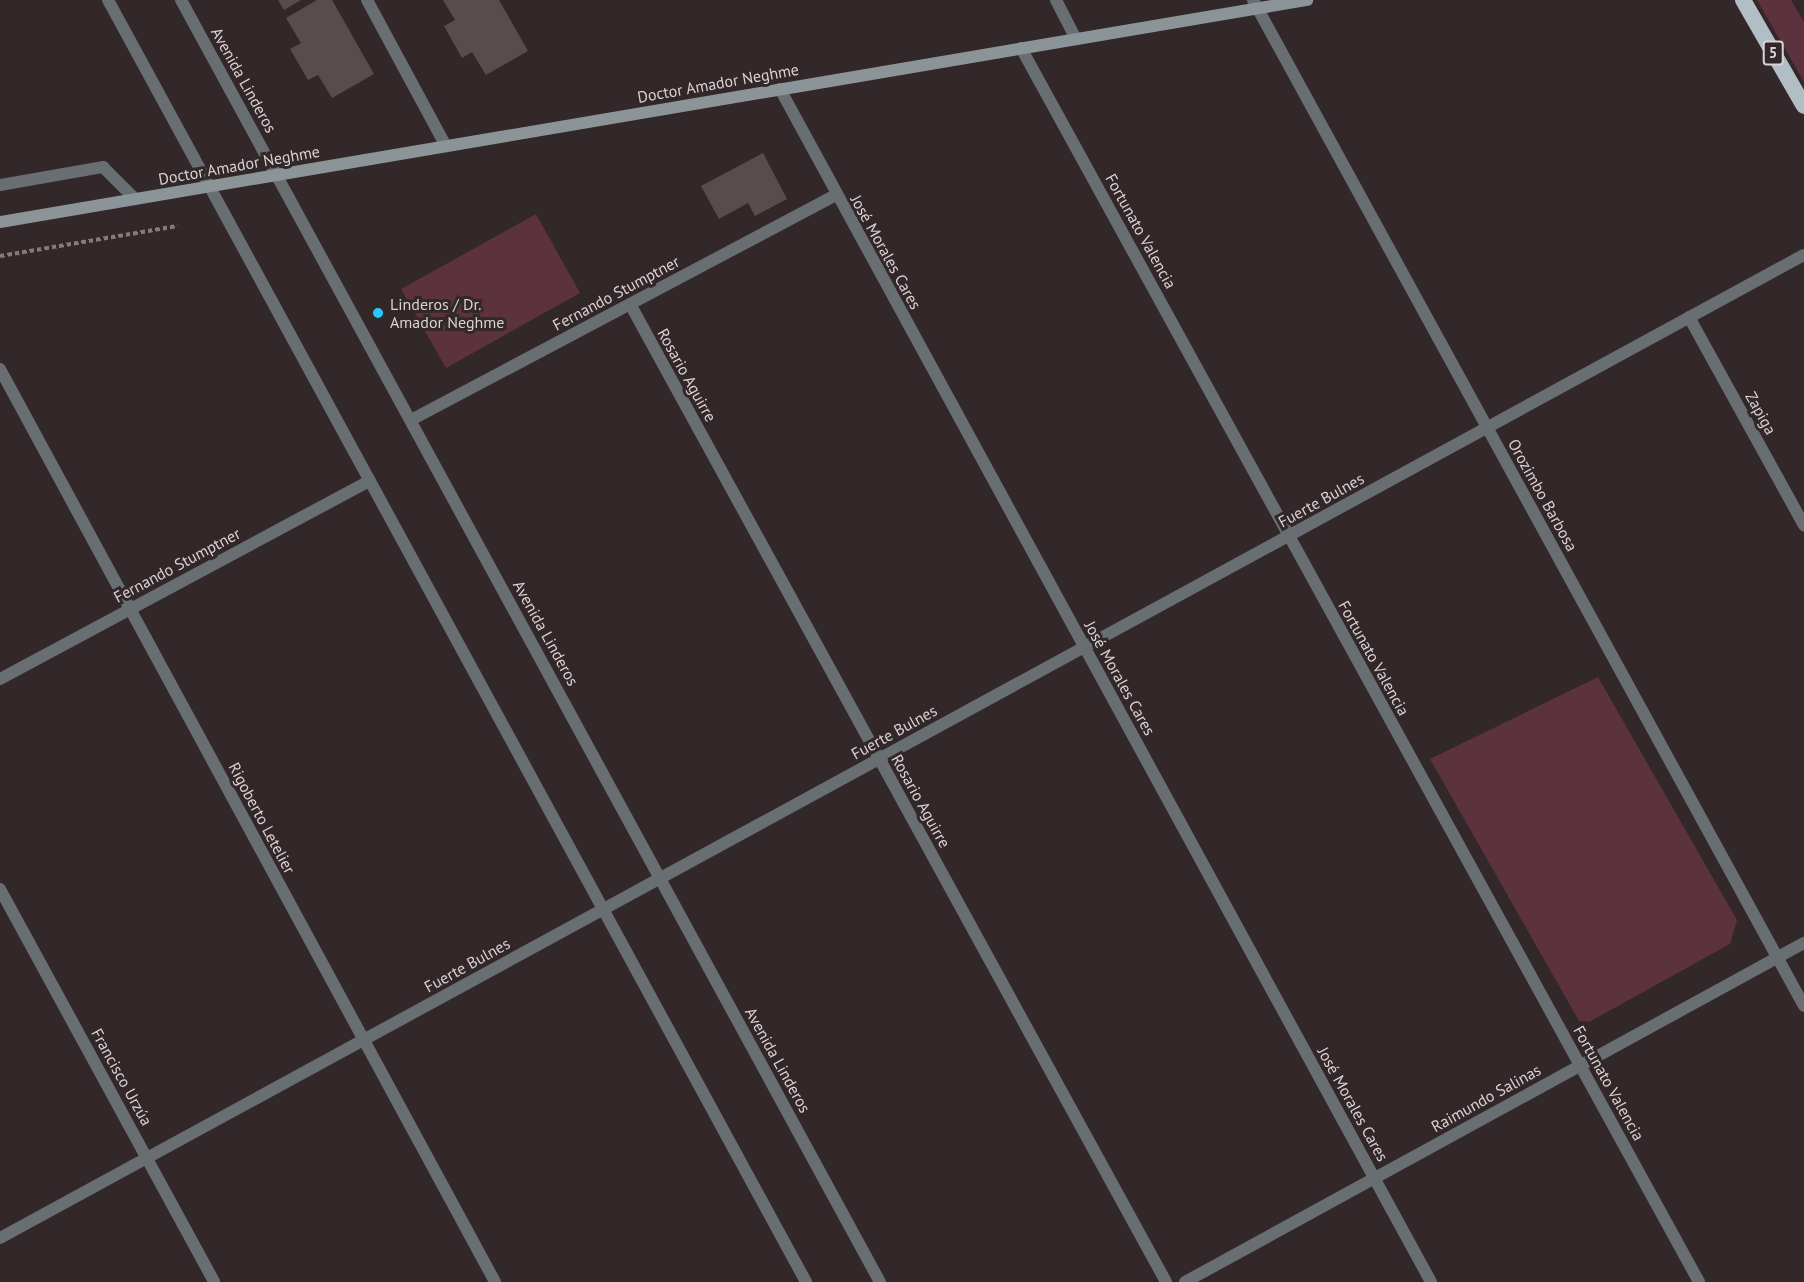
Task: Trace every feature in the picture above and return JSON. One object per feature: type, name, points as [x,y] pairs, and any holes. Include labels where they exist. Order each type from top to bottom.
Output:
[{"type":"highway","name":"5","points":[[1743,0],[1804,106]]},
{"type":"main road","name":"Doctor Amador Neghme","points":[[0,222],[1076,39],[1255,4],[1307,0]]},
{"type":"street","points":[[108,0],[806,1282]]},
{"type":"street","name":"Avenida Linderos","points":[[182,0],[880,1282]]},
{"type":"street","points":[[367,0],[446,146]]},
{"type":"street","points":[[1056,0],[1076,39]]},
{"type":"street","name":"Orozimbo Barbosa","points":[[1255,4],[1804,1006]]},
{"type":"street","name":"Fortunato Valencia","points":[[1021,48],[1700,1282]]},
{"type":"street","name":"José Morales Cares","points":[[780,89],[1431,1282]]},
{"type":"street","points":[[0,185],[103,167],[135,199]]},
{"type":"street","name":"Fernando Stumptner","points":[[411,420],[836,195]]},
{"type":"street","name":"Fuerte Bulnes","points":[[0,1238],[1804,255]]},
{"type":"street","name":"Rosario Aguirre","points":[[630,304],[1166,1282]]},
{"type":"street","name":"Zapiga","points":[[1689,317],[1804,525]]},
{"type":"street","name":"Rigoberto Letelier","points":[[0,369],[495,1282]]},
{"type":"street","name":"Fernando Stumptner","points":[[0,679],[369,481]]},
{"type":"street","name":"Francisco Urzúa","points":[[0,889],[214,1282]]},
{"type":"street","name":"Raimundo Salinas","points":[[1185,1282],[1804,943]]},
{"type":"path","points":[[0,256],[177,225]]},
{"type":"shaded area","points":[[1757,0],[1791,0],[1804,22],[1804,82]]},
{"type":"shaded area","points":[[536,214],[580,293],[446,368],[401,289]]},
{"type":"shaded area","points":[[1598,677],[1737,920],[1730,944],[1589,1022],[1579,1021],[1430,759]]},
{"type":"building","points":[[278,0],[301,0],[284,10]]},
{"type":"building","points":[[317,0],[332,0],[374,74],[332,98],[318,75],[308,80],[290,49],[301,43],[286,18]]},
{"type":"building","points":[[443,0],[499,0],[528,51],[486,75],[472,52],[462,58],[444,26],[455,20]]},
{"type":"building","points":[[763,153],[787,199],[755,216],[748,203],[719,219],[701,186]]},
{"type":"place","name":"Linderos / Dr. Amador Neghme","points":[[378,313]]}]
